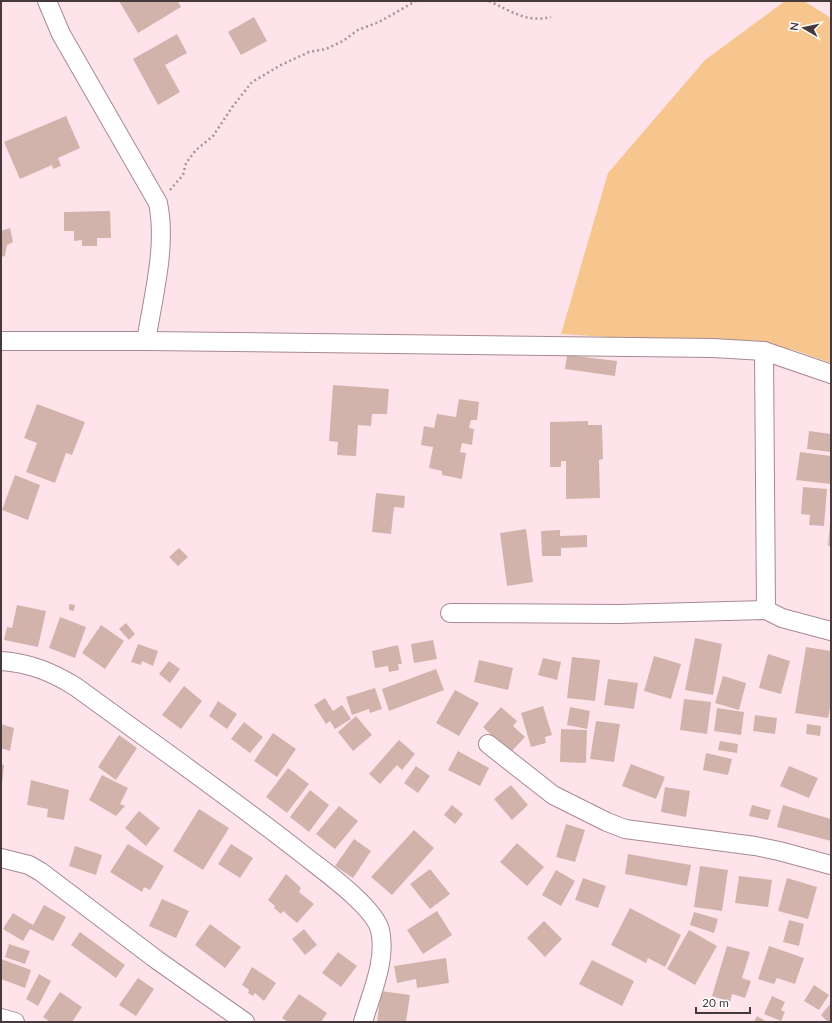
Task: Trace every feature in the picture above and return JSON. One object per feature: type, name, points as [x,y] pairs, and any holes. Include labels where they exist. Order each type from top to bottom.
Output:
[{"type":"street","points":[[47,1],[60,34],[158,203],[162,221],[161,240],[146,341]]},
{"type":"street","points":[[1,341],[146,341],[713,348],[764,351],[831,374]]},
{"type":"street","points":[[764,351],[766,610]]},
{"type":"street","points":[[450,613],[619,614],[766,610],[782,618],[831,631]]},
{"type":"street","points":[[1,661],[36,666],[52,673],[76,688],[255,817],[358,900],[373,917],[380,930],[381,943],[376,976],[363,1022]]},
{"type":"street","points":[[488,744],[554,795],[607,822],[625,828],[779,850],[831,865]]},
{"type":"street","points":[[1,858],[29,865],[41,872],[157,960],[245,1022]]},
{"type":"street","points":[[1,1018],[15,1022]]},
{"type":"path","points":[[158,203],[183,175],[186,163],[196,150],[213,136],[233,106],[252,82],[281,65],[309,52],[326,49],[343,41],[358,30],[379,22],[416,1]]},
{"type":"path","points":[[488,1],[527,18],[538,20],[551,17]]},
{"type":"shaded area","points":[[785,1],[804,1],[831,18],[831,363],[791,349],[561,334],[608,173],[705,60]]},
{"type":"building","points":[[119,1],[178,1],[181,7],[138,33]]},
{"type":"building","points":[[254,17],[267,41],[241,55],[228,32]]},
{"type":"building","points":[[177,34],[187,53],[165,65],[180,92],[158,105],[133,59]]},
{"type":"building","points":[[66,116],[80,148],[58,158],[61,166],[53,169],[52,165],[20,179],[4,142]]},
{"type":"building","points":[[110,211],[111,238],[97,238],[97,246],[82,246],[82,240],[74,241],[74,231],[64,231],[64,212]]},
{"type":"building","points":[[10,228],[13,242],[7,245],[5,256],[1,257],[1,231]]},
{"type":"building","points":[[567,355],[617,361],[615,376],[565,369]]},
{"type":"building","points":[[333,385],[389,389],[387,414],[372,414],[371,426],[358,425],[356,456],[337,455],[338,442],[329,441]]},
{"type":"building","points":[[459,399],[479,402],[477,420],[471,420],[469,428],[474,429],[472,445],[462,443],[460,452],[466,453],[462,479],[442,475],[442,471],[429,468],[433,447],[421,445],[424,426],[434,428],[437,414],[456,417]]},
{"type":"building","points":[[37,404],[85,422],[72,455],[66,453],[55,483],[26,472],[37,443],[24,438]]},
{"type":"building","points":[[588,421],[588,425],[602,425],[603,459],[599,460],[600,498],[566,499],[566,461],[561,461],[561,467],[550,467],[550,422]]},
{"type":"building","points":[[809,431],[831,434],[831,452],[807,449]]},
{"type":"building","points":[[800,452],[831,456],[831,484],[796,480]]},
{"type":"building","points":[[15,475],[40,485],[28,520],[2,510]]},
{"type":"building","points":[[803,487],[827,489],[824,526],[809,525],[810,515],[801,514]]},
{"type":"building","points":[[376,493],[405,496],[404,508],[394,507],[391,534],[372,532]]},
{"type":"building","points":[[830,523],[831,546],[828,546]]},
{"type":"building","points":[[526,529],[533,582],[507,586],[500,533]]},
{"type":"building","points":[[560,530],[560,536],[587,535],[587,547],[561,548],[561,556],[542,556],[541,531]]},
{"type":"building","points":[[179,548],[188,557],[178,566],[169,557]]},
{"type":"building","points":[[69,604],[75,605],[74,611],[69,610]]},
{"type":"building","points":[[17,605],[46,611],[38,647],[4,640],[7,627],[12,628]]},
{"type":"building","points":[[60,617],[86,627],[75,658],[49,648]]},
{"type":"building","points":[[126,623],[135,634],[129,640],[119,629]]},
{"type":"building","points":[[101,625],[124,641],[105,669],[82,653]]},
{"type":"building","points":[[695,638],[722,644],[713,695],[685,690]]},
{"type":"building","points":[[433,640],[437,659],[414,663],[411,644]]},
{"type":"building","points":[[138,644],[158,651],[153,666],[142,661],[141,665],[131,662]]},
{"type":"building","points":[[398,645],[402,664],[398,664],[399,670],[389,672],[388,666],[375,668],[372,651]]},
{"type":"building","points":[[806,647],[831,651],[831,703],[828,718],[795,713]]},
{"type":"building","points":[[768,654],[790,661],[781,694],[759,688]]},
{"type":"building","points":[[654,656],[681,664],[671,699],[644,691]]},
{"type":"building","points":[[572,657],[600,660],[595,701],[567,698]]},
{"type":"building","points":[[543,658],[561,662],[557,680],[538,675]]},
{"type":"building","points":[[479,660],[513,668],[508,690],[474,682]]},
{"type":"building","points":[[169,661],[180,669],[170,683],[159,674]]},
{"type":"building","points":[[436,669],[444,690],[389,711],[382,689]]},
{"type":"building","points":[[723,676],[746,683],[739,710],[715,703]]},
{"type":"building","points":[[608,679],[638,683],[634,709],[604,705]]},
{"type":"building","points":[[184,686],[202,701],[181,729],[162,715]]},
{"type":"building","points":[[375,688],[382,709],[370,713],[369,709],[352,715],[346,697]]},
{"type":"building","points":[[455,690],[479,703],[459,736],[436,723]]},
{"type":"building","points":[[325,698],[333,711],[342,705],[351,719],[335,729],[330,721],[326,724],[314,705]]},
{"type":"building","points":[[684,699],[711,702],[707,734],[680,730]]},
{"type":"building","points":[[218,701],[237,714],[227,729],[209,716]]},
{"type":"building","points":[[543,706],[552,735],[545,737],[546,743],[531,747],[521,713]]},
{"type":"building","points":[[501,707],[517,721],[513,726],[525,737],[510,753],[483,727]]},
{"type":"building","points":[[570,707],[590,711],[587,729],[567,725]]},
{"type":"building","points":[[717,708],[744,712],[741,735],[714,731]]},
{"type":"building","points":[[755,715],[777,718],[775,734],[753,731]]},
{"type":"building","points":[[356,716],[372,735],[353,751],[338,732]]},
{"type":"building","points":[[596,721],[620,724],[614,762],[590,759]]},
{"type":"building","points":[[244,722],[263,737],[250,753],[231,739]]},
{"type":"building","points":[[1,724],[14,728],[10,751],[1,748]]},
{"type":"building","points":[[807,724],[821,726],[820,736],[806,734]]},
{"type":"building","points":[[561,729],[587,730],[586,763],[560,762]]},
{"type":"building","points":[[273,733],[296,749],[277,777],[254,761]]},
{"type":"building","points":[[119,735],[137,748],[116,780],[98,767]]},
{"type":"building","points":[[399,740],[415,754],[402,770],[397,765],[380,784],[369,774]]},
{"type":"building","points":[[720,741],[738,744],[737,753],[718,750]]},
{"type":"building","points":[[458,751],[489,768],[480,786],[448,770]]},
{"type":"building","points":[[706,753],[732,759],[728,775],[703,770]]},
{"type":"building","points":[[1,764],[4,765],[2,784],[1,783]]},
{"type":"building","points":[[631,764],[665,777],[656,799],[622,786]]},
{"type":"building","points":[[416,766],[430,776],[418,793],[404,783]]},
{"type":"building","points":[[789,766],[818,778],[809,798],[780,786]]},
{"type":"building","points":[[288,768],[309,784],[287,813],[266,797]]},
{"type":"building","points":[[102,775],[128,788],[120,804],[125,806],[116,816],[89,800]]},
{"type":"building","points":[[31,780],[69,790],[64,820],[47,817],[48,809],[27,805]]},
{"type":"building","points":[[511,785],[528,805],[512,820],[494,799]]},
{"type":"building","points":[[665,787],[690,791],[686,817],[661,812]]},
{"type":"building","points":[[310,790],[329,805],[309,832],[290,817]]},
{"type":"building","points":[[452,805],[463,814],[455,824],[444,815]]},
{"type":"building","points":[[752,805],[771,810],[768,820],[749,816]]},
{"type":"building","points":[[783,805],[831,819],[831,841],[777,827]]},
{"type":"building","points":[[339,806],[358,821],[335,849],[316,834]]},
{"type":"building","points":[[199,809],[229,828],[203,870],[173,851]]},
{"type":"building","points":[[139,811],[160,828],[146,846],[125,828]]},
{"type":"building","points":[[566,824],[585,830],[575,862],[556,857]]},
{"type":"building","points":[[414,830],[434,848],[392,895],[371,877]]},
{"type":"building","points":[[354,839],[371,851],[353,878],[335,866]]},
{"type":"building","points":[[517,843],[544,867],[527,886],[500,862]]},
{"type":"building","points":[[128,844],[164,866],[150,890],[144,887],[142,892],[110,872]]},
{"type":"building","points":[[231,844],[253,858],[240,878],[218,864]]},
{"type":"building","points":[[75,846],[102,855],[96,875],[69,866]]},
{"type":"building","points":[[628,854],[691,865],[687,886],[625,874]]},
{"type":"building","points":[[700,866],[728,870],[722,911],[694,907]]},
{"type":"building","points":[[430,869],[450,894],[430,909],[410,884]]},
{"type":"building","points":[[556,870],[575,881],[561,906],[542,895]]},
{"type":"building","points":[[286,874],[301,888],[299,892],[314,904],[297,923],[283,911],[281,914],[268,900]]},
{"type":"building","points":[[739,876],[772,880],[768,907],[735,903]]},
{"type":"building","points":[[583,878],[606,886],[598,908],[575,900]]},
{"type":"building","points":[[787,878],[817,887],[808,919],[778,911]]},
{"type":"building","points":[[162,899],[189,911],[176,938],[149,926]]},
{"type":"building","points":[[44,905],[66,917],[53,941],[30,929],[23,941],[3,929],[13,913],[33,925]]},
{"type":"building","points":[[630,908],[681,935],[665,967],[648,958],[646,963],[611,945]]},
{"type":"building","points":[[437,911],[452,935],[423,954],[407,930]]},
{"type":"building","points":[[694,912],[718,919],[714,933],[690,925]]},
{"type":"building","points":[[789,920],[804,924],[799,946],[783,942]]},
{"type":"building","points":[[544,921],[562,939],[545,957],[527,938]]},
{"type":"building","points":[[210,924],[241,947],[225,968],[195,945]]},
{"type":"building","points":[[304,929],[317,945],[305,955],[292,939]]},
{"type":"building","points":[[689,930],[717,946],[695,985],[667,969]]},
{"type":"building","points":[[80,932],[125,965],[116,978],[71,945]]},
{"type":"building","points":[[9,944],[30,951],[25,964],[5,957]]},
{"type":"building","points":[[727,946],[750,952],[742,978],[751,981],[745,998],[732,994],[730,1002],[712,996]]},
{"type":"building","points":[[769,946],[804,958],[795,984],[777,978],[774,984],[758,979]]},
{"type":"building","points":[[338,952],[357,966],[341,987],[322,973]]},
{"type":"building","points":[[446,958],[449,983],[417,988],[416,979],[397,983],[394,966]]},
{"type":"building","points":[[1,959],[31,970],[25,988],[1,979]]},
{"type":"building","points":[[592,960],[634,981],[622,1006],[579,984]]},
{"type":"building","points":[[252,967],[276,983],[264,1001],[255,993],[253,996],[248,993],[249,990],[242,985]]},
{"type":"building","points":[[39,974],[51,981],[38,1006],[26,999]]},
{"type":"building","points":[[138,978],[154,989],[136,1016],[119,1005]]},
{"type":"building","points":[[814,985],[829,995],[819,1010],[804,1001]]},
{"type":"building","points":[[381,991],[410,995],[406,1022],[377,1022]]},
{"type":"building","points":[[60,992],[82,1007],[72,1022],[50,1022],[43,1017]]},
{"type":"building","points":[[299,994],[327,1013],[321,1022],[288,1022],[282,1018]]},
{"type":"building","points":[[772,996],[785,1002],[781,1010],[785,1012],[781,1021],[764,1014]]},
{"type":"building","points":[[831,1003],[831,1022],[828,1022],[821,1015]]},
{"type":"building","points":[[757,1016],[767,1022],[754,1022]]}]
